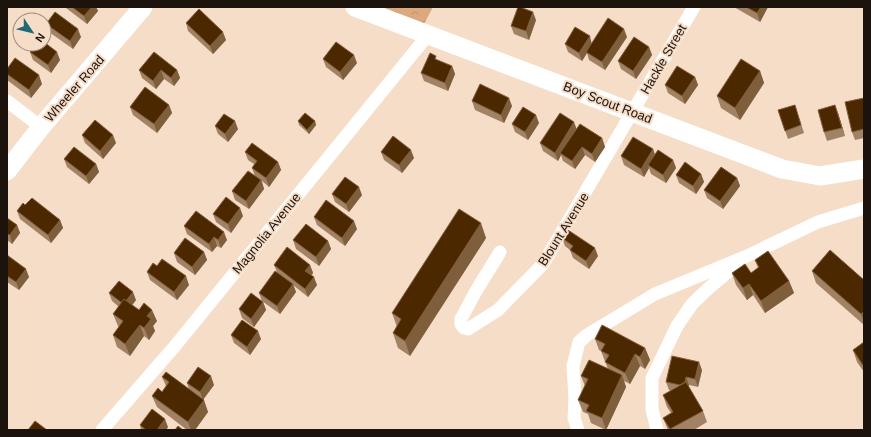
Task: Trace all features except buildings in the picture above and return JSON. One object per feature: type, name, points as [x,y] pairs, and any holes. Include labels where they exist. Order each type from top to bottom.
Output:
[{"type":"street","name":"Wheeler Road","points":[[7,171],[41,127],[143,7]]},
{"type":"street","name":"Boy Scout Road","points":[[355,7],[633,111],[782,169],[820,176],[864,170]]},
{"type":"street","name":"Hackle Street","points":[[633,111],[694,7]]},
{"type":"street","name":"Magnolia Avenue","points":[[102,430],[175,346],[428,34]]},
{"type":"street","points":[[7,101],[41,127]]},
{"type":"street","name":"Blount Avenue","points":[[500,252],[461,319],[461,324],[464,328],[468,329],[498,310],[543,264],[633,111]]},
{"type":"street","points":[[578,430],[574,418],[575,398],[573,366],[579,342],[587,335],[655,294],[747,256],[818,222],[864,208]]},
{"type":"street","points":[[657,430],[652,409],[652,378],[677,326],[692,304],[747,256]]},
{"type":"green space","points":[[375,7],[433,7],[423,26]]}]
